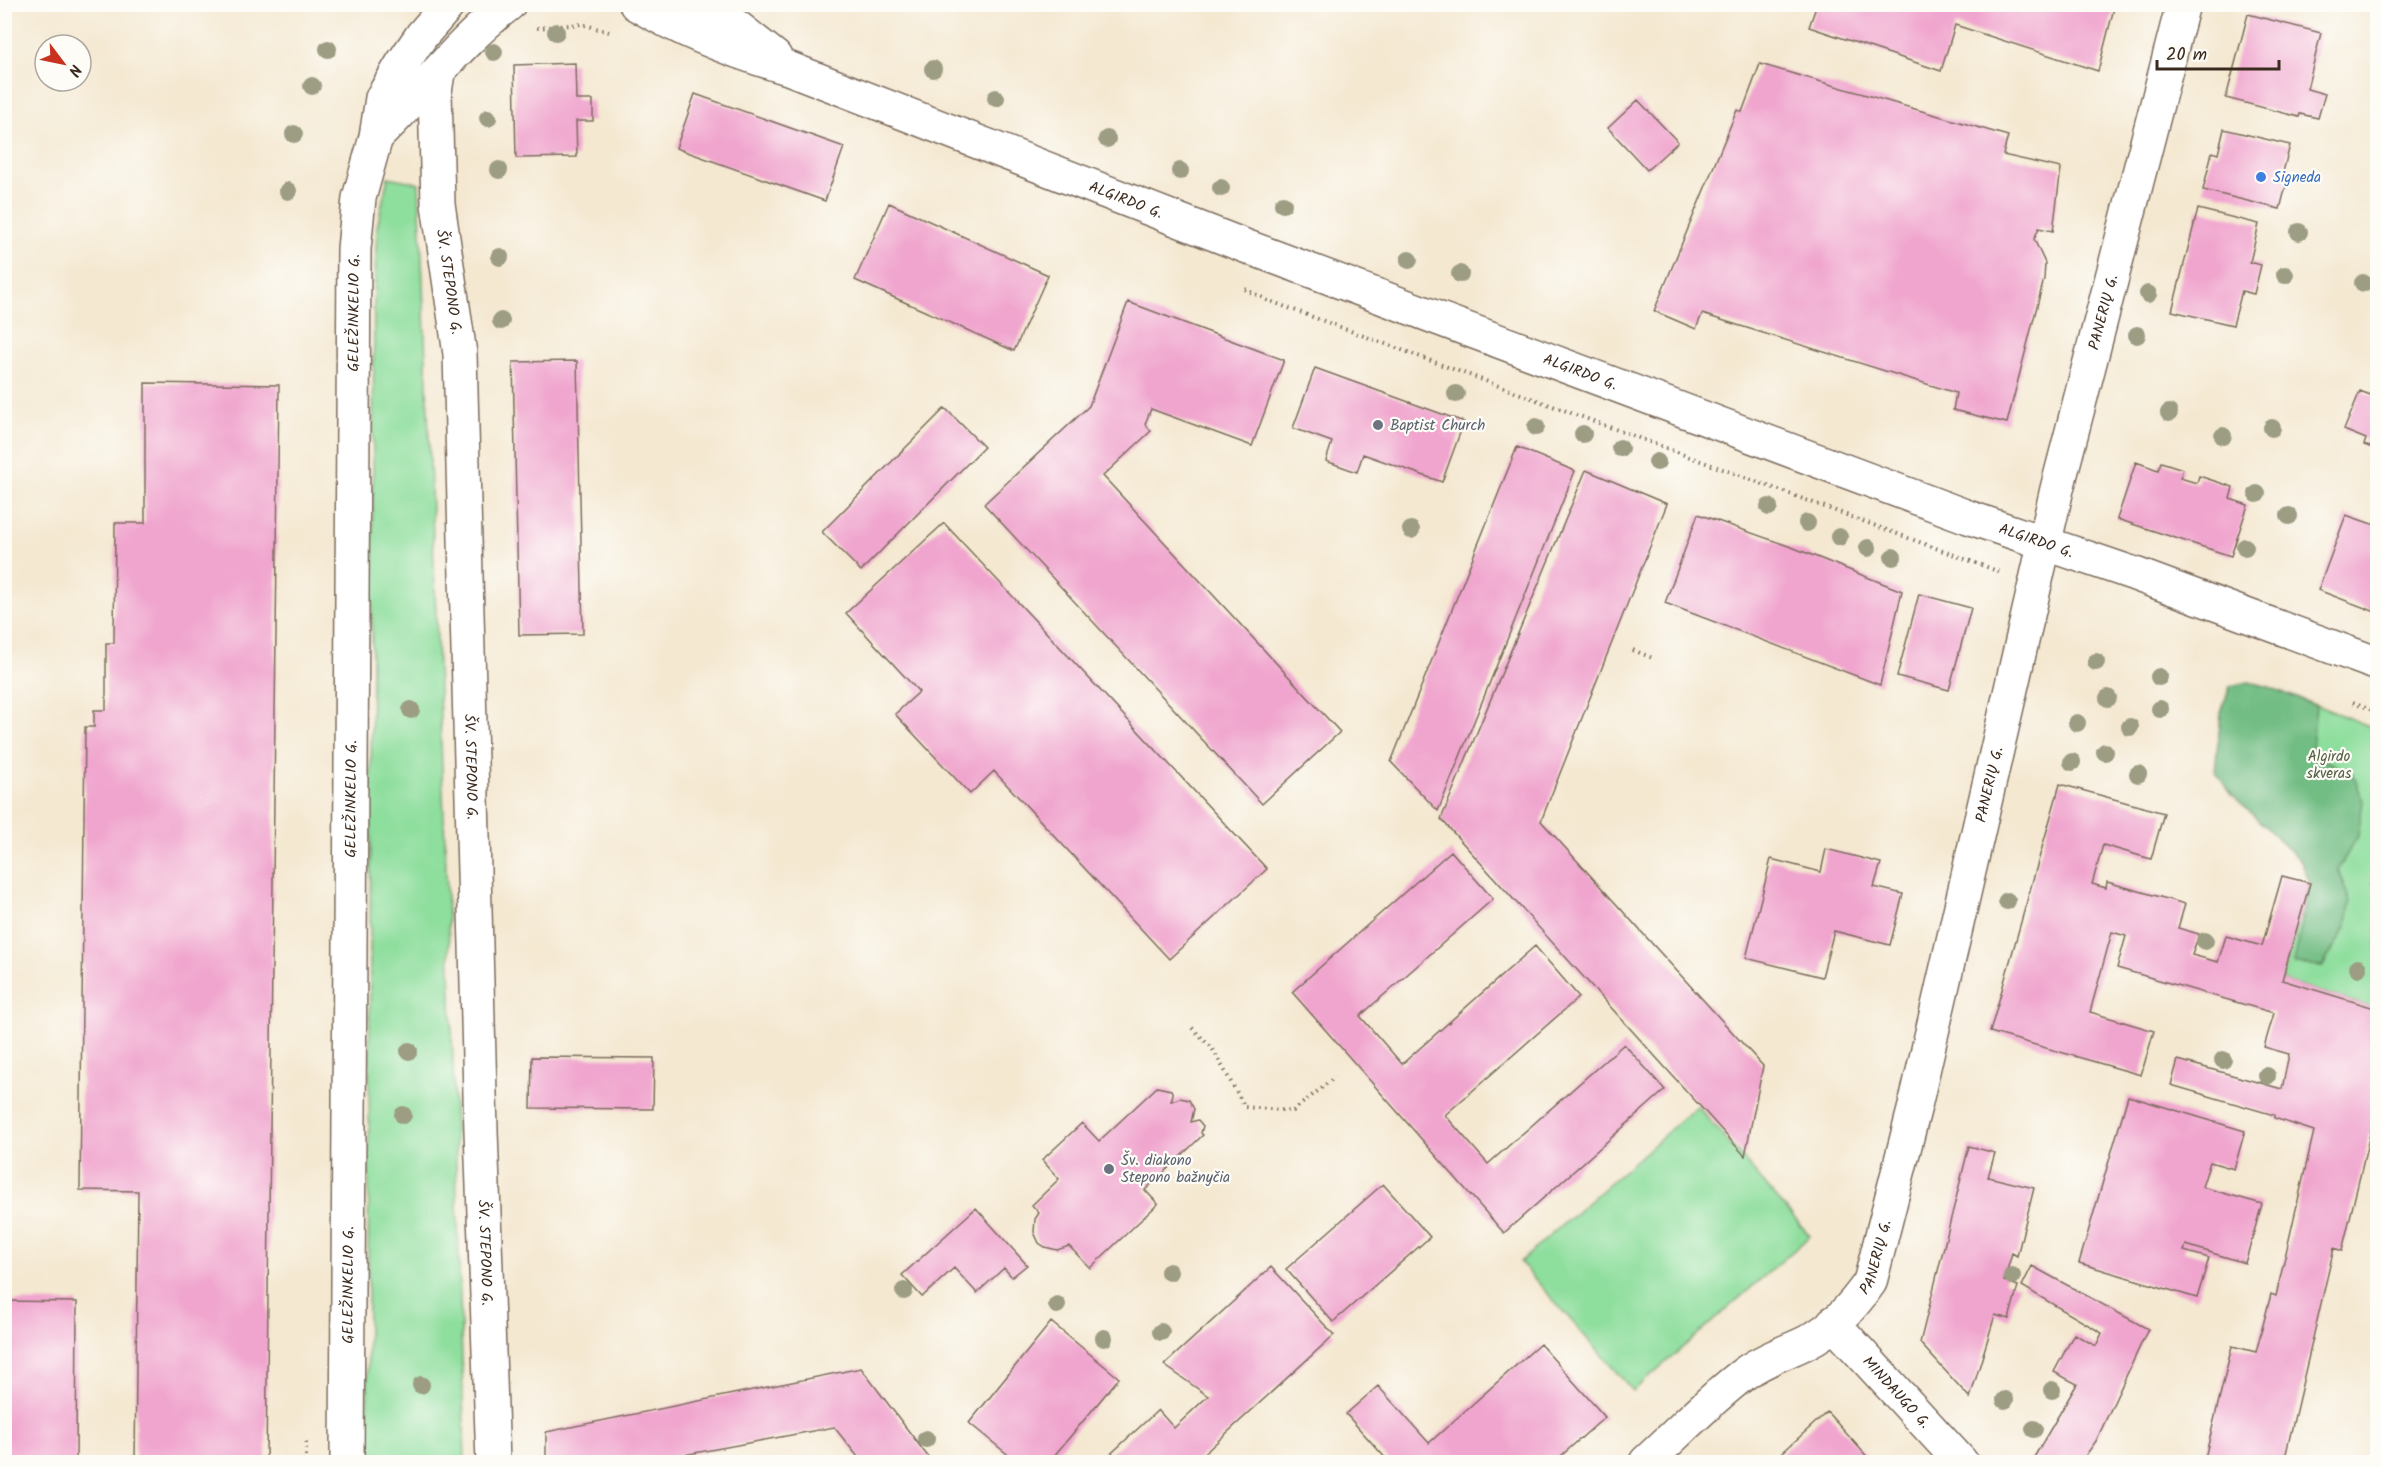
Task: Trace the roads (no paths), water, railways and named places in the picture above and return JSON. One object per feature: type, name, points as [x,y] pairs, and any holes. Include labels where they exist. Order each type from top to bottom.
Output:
[{"type":"street","name":"GELEŽINKELIO G.","points":[[347,1462],[354,249],[359,198],[376,137],[382,98],[422,35],[449,4]]},
{"type":"street","points":[[376,137],[483,26],[509,4]]},
{"type":"street","name":"ALGIRDO G.","points":[[636,4],[717,46],[788,68],[1245,246],[2044,544],[2134,574],[2378,664]]},
{"type":"street","name":"ALGIRDO G.","points":[[704,4],[788,68]]},
{"type":"street","name":"PANERIŲ G.","points":[[1646,1462],[1746,1372],[1768,1359],[1809,1341],[1833,1323],[1856,1303],[1870,1282],[1882,1241],[1970,870],[2044,544],[2183,4]]},
{"type":"street","name":"ŠV. STEPONO G.","points":[[438,73],[435,92],[438,204],[460,354],[481,1131],[493,1462]]},
{"type":"street","name":"MINDAUGO G.","points":[[1833,1323],[1961,1462]]},
{"type":"place","name":"Signeda","points":[[2261,177]]},
{"type":"place","name":"Baptist Church","points":[[1378,425]]},
{"type":"place","name":"Šv. diakono Stepono bažnyčia","points":[[1109,1169]]},
{"type":"park label","name":"Algirdo skveras","points":[[2329,764]]}]
